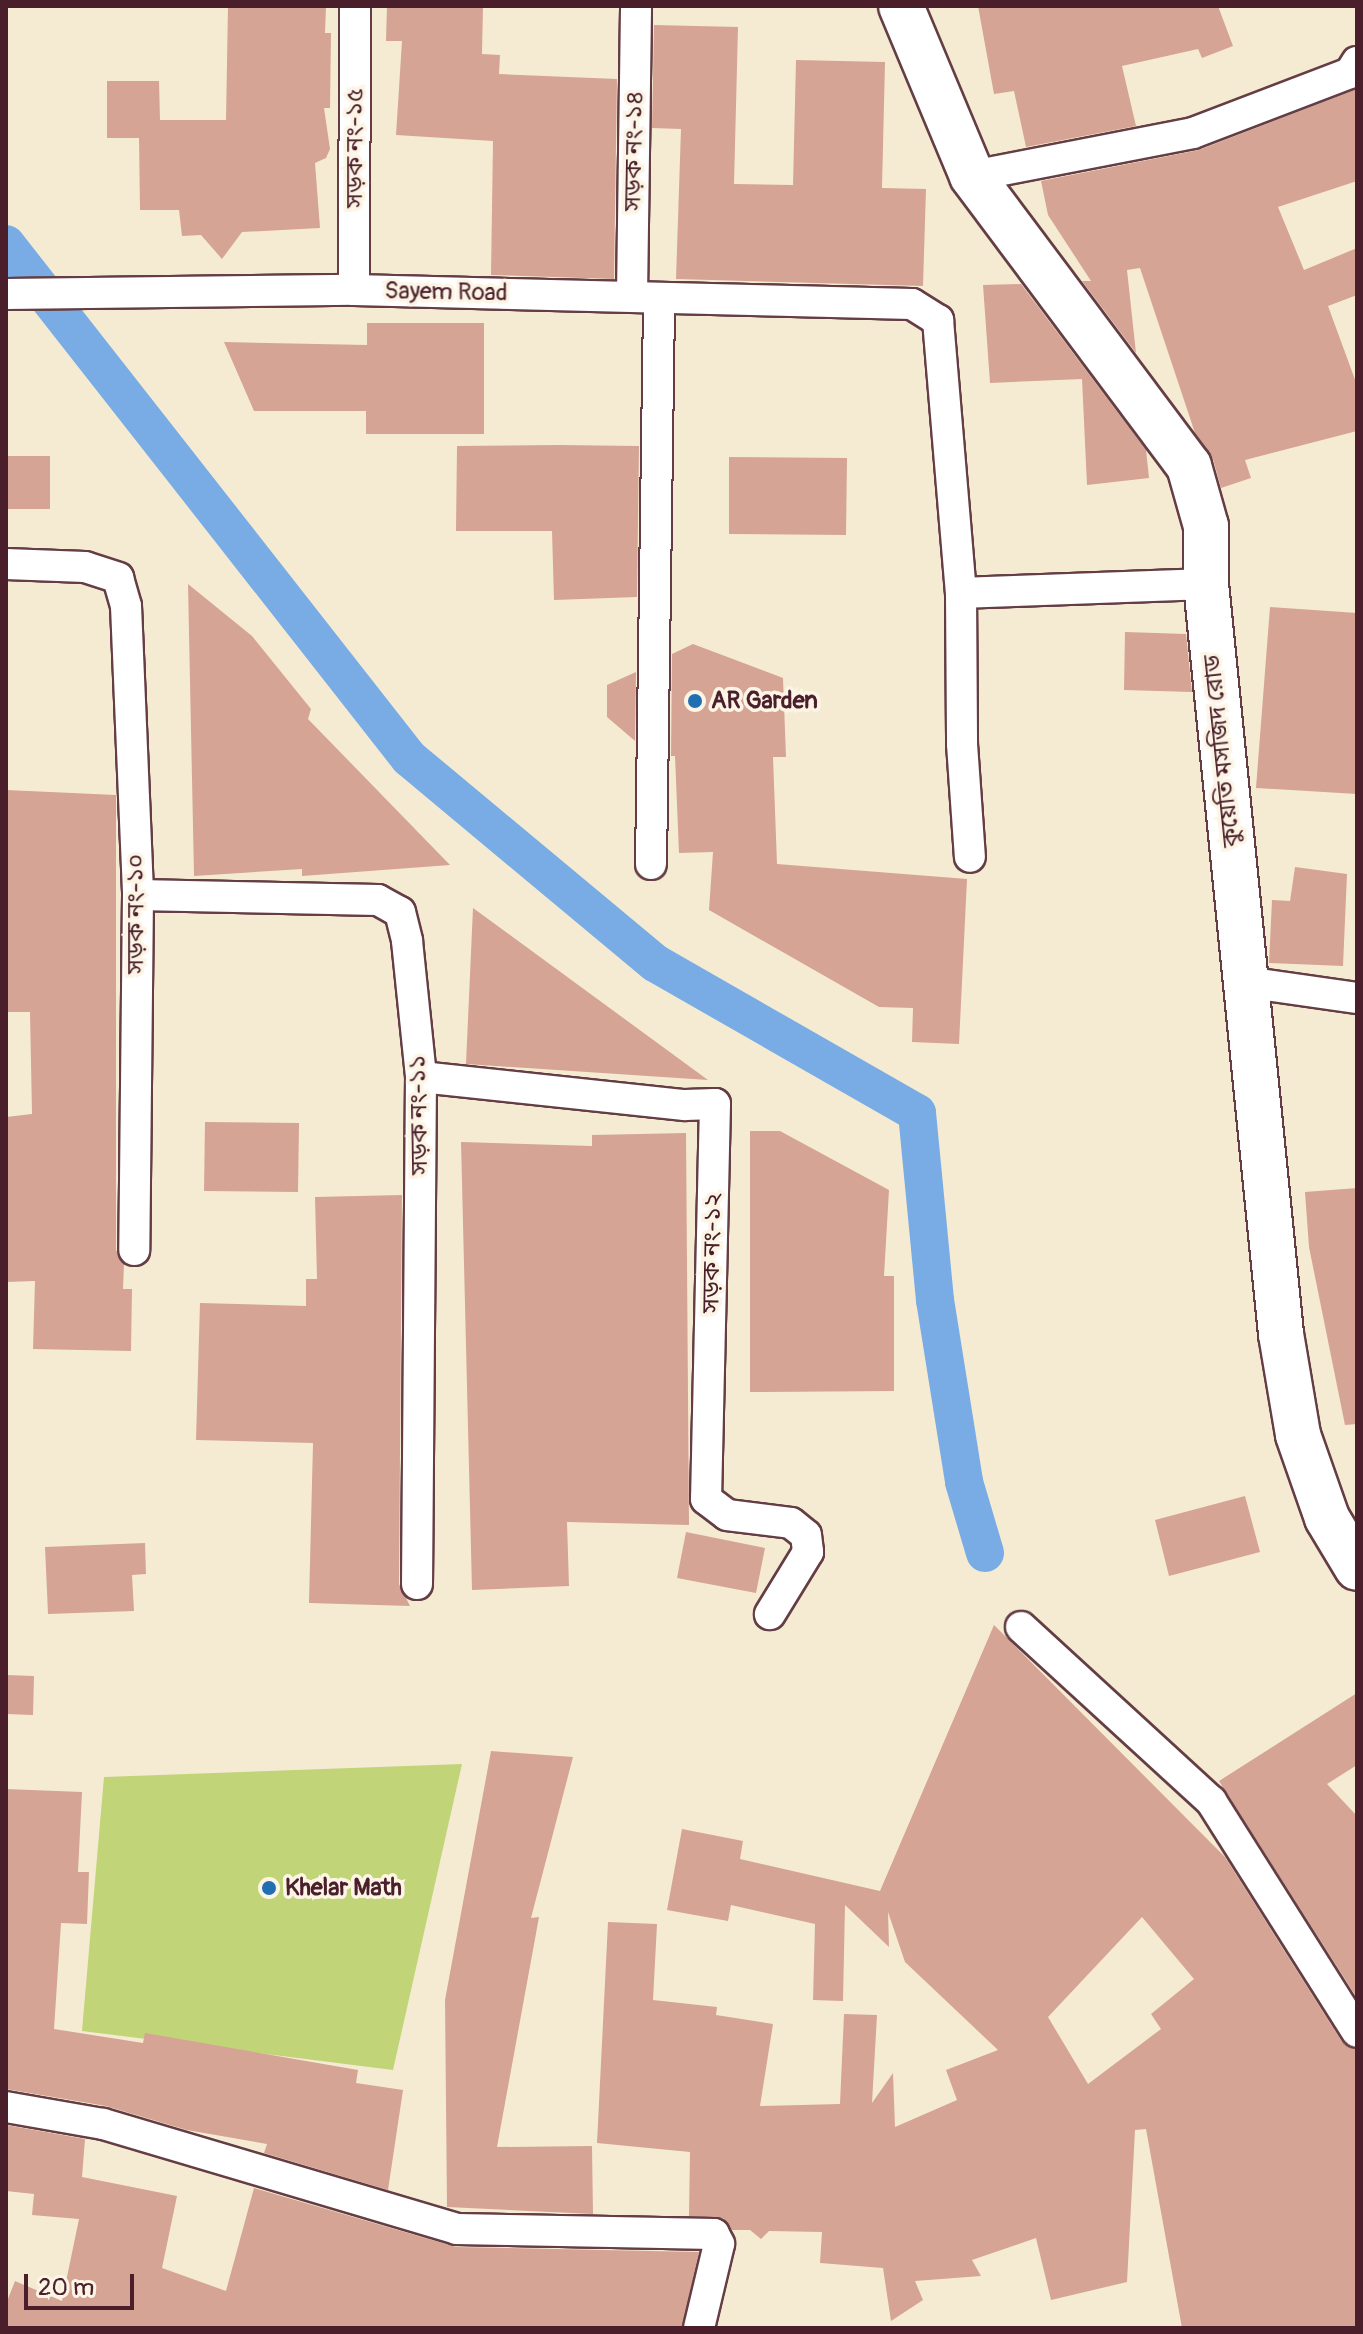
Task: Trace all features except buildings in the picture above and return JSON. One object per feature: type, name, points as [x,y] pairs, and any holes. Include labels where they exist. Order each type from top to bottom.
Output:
[{"type":"street","name":"সড়ক নং-১৫","points":[[354,290],[355,6]]},
{"type":"street","name":"সড়ক নং-১৪","points":[[636,6],[646,299],[651,864]]},
{"type":"street","name":"কুয়েতি মসজিদ রোড","points":[[901,6],[972,176],[1189,466],[1206,526],[1206,584],[1281,1334],[1298,1435],[1327,1518],[1357,1568]]},
{"type":"street","points":[[972,176],[1193,133],[1350,73],[1357,62]]},
{"type":"street","name":"Sayem Road","points":[[6,294],[354,290],[885,307],[912,304],[938,320],[961,593]]},
{"type":"street","name":"সড়ক নং-১০","points":[[6,564],[85,567],[118,578],[126,606],[138,895],[134,1250]]},
{"type":"street","points":[[970,857],[962,744],[961,593],[1206,584]]},
{"type":"street","name":"সড়ক নং-১১","points":[[138,895],[378,900],[400,912],[421,1077],[417,1584]]},
{"type":"street","points":[[1245,982],[1357,998]]},
{"type":"street","name":"সড়ক নং-১২","points":[[421,1077],[685,1105],[715,1104],[706,1499],[727,1515],[791,1523],[806,1535],[808,1552],[770,1614]]},
{"type":"street","points":[[1021,1627],[1211,1801],[1357,2032]]},
{"type":"street","points":[[6,2107],[103,2124],[457,2229],[714,2234],[719,2244],[699,2328]]},
{"type":"green space","points":[[462,1764],[393,2070],[82,2031],[104,1777]]},
{"type":"waterway","points":[[6,244],[409,758],[655,963],[917,1113],[935,1300],[964,1482],[985,1553]]},
{"type":"place","name":"AR Garden","points":[[695,701]]},
{"type":"place","name":"Khelar Math","points":[[269,1888]]}]
